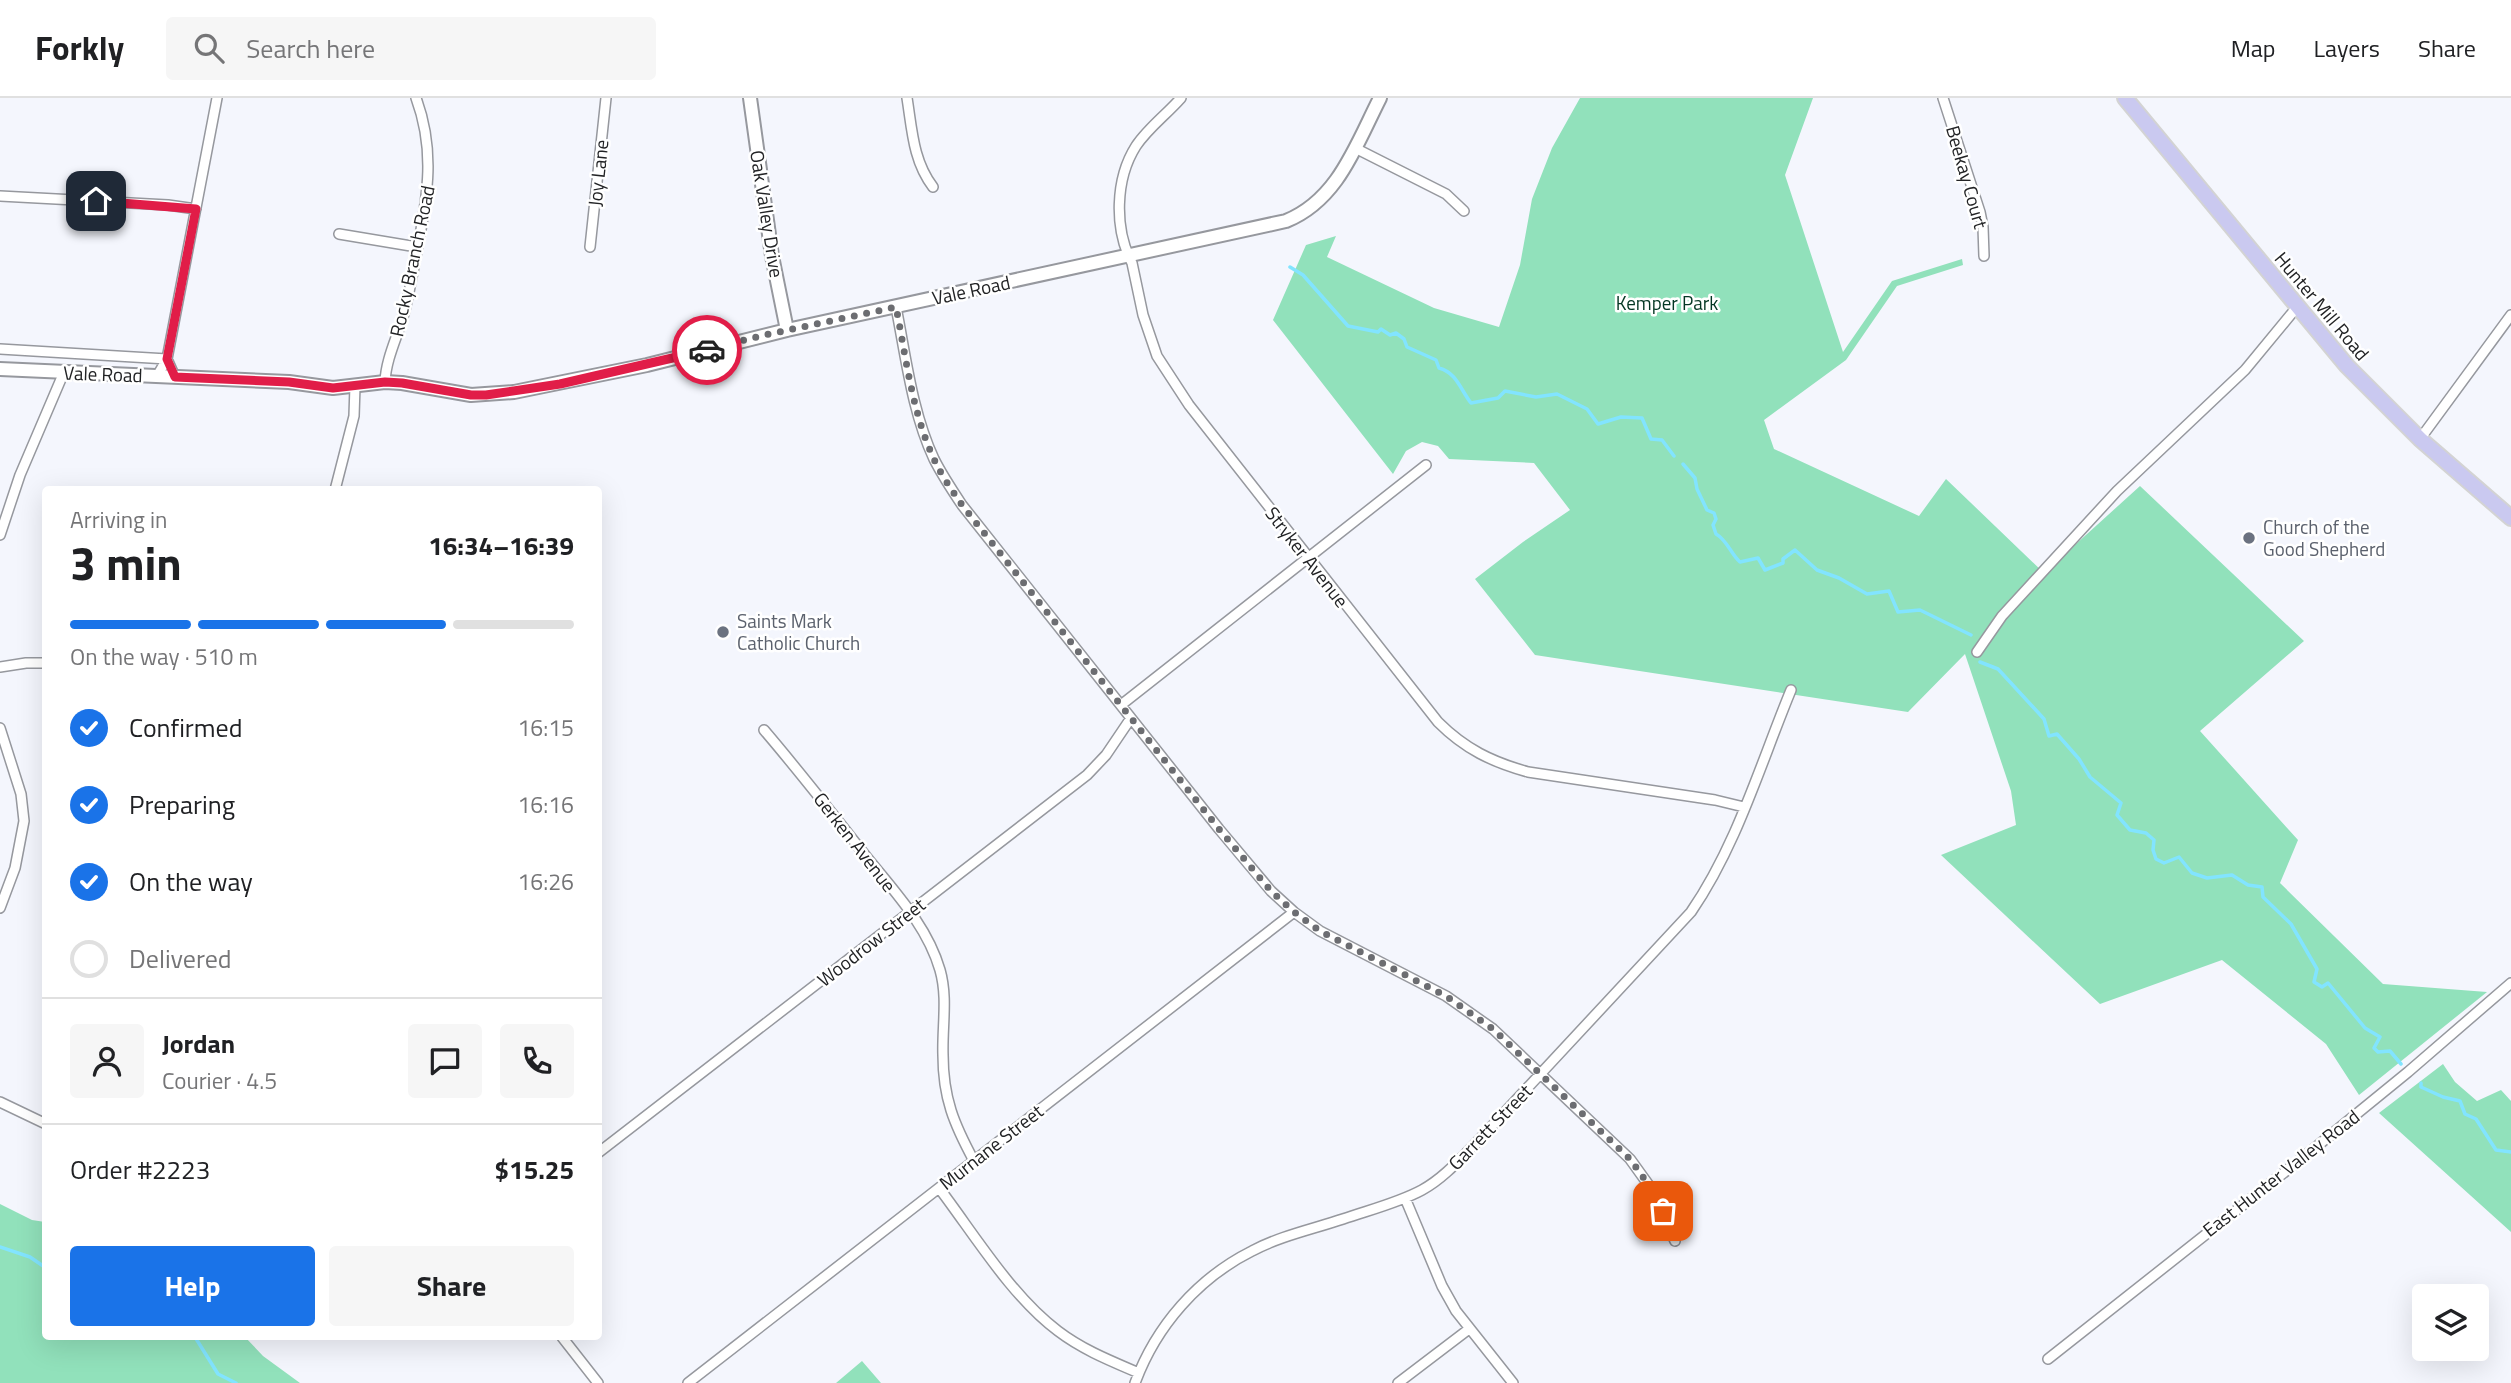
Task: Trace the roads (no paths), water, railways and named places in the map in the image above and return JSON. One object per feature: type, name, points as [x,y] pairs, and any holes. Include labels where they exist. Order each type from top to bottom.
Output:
[{"type":"main road","name":"Oak Valley Drive","points":[[750,98],[772,256],[787,330]]},
{"type":"main road","name":"Vale Road","points":[[0,369],[289,382],[333,388],[385,382],[471,395],[514,392],[646,365],[787,330],[1286,220],[1312,208],[1329,191],[1380,98]]},
{"type":"main road","name":"Hunter Mill Road","points":[[2125,98],[2347,366],[2420,439],[2511,518]]},
{"type":"street","points":[[157,376],[167,359],[217,98]]},
{"type":"street","name":"Rocky Branch Road","points":[[385,382],[388,362],[405,310],[428,191],[430,171],[425,127],[416,98]]},
{"type":"street","name":"Joy Lane","points":[[590,247],[606,98]]},
{"type":"street","points":[[908,98],[916,155],[921,169],[933,187]]},
{"type":"street","name":"Stryker Avenue","points":[[1181,98],[1136,146],[1123,173],[1120,208],[1128,255],[1153,346],[1171,380],[1438,722],[1452,736],[1477,753],[1502,765],[1528,772],[1715,800],[1744,807]]},
{"type":"street","name":"Beekay Court","points":[[1943,98],[1980,212],[1984,256]]},
{"type":"street","points":[[1354,148],[1446,194],[1464,211]]},
{"type":"street","points":[[0,195],[196,209]]},
{"type":"street","points":[[339,234],[417,247]]},
{"type":"street","points":[[896,307],[917,409],[928,446],[945,479],[962,505],[1219,829],[1271,891],[1294,912],[1343,945],[1446,996],[1493,1029],[1630,1159],[1653,1191],[1675,1241]]},
{"type":"street","points":[[1977,652],[2002,616],[2117,491],[2245,370],[2297,307]]},
{"type":"street","points":[[2420,439],[2511,315]]},
{"type":"street","points":[[0,349],[167,359]]},
{"type":"street","points":[[167,359],[175,377]]},
{"type":"street","points":[[0,535],[20,475],[64,372]]},
{"type":"street","points":[[336,486],[354,416],[355,386]]},
{"type":"street","points":[[1121,705],[1426,465]]},
{"type":"street","points":[[0,667],[42,663]]},
{"type":"street","name":"Garrett Street","points":[[1137,1378],[1150,1351],[1178,1309],[1211,1276],[1231,1262],[1273,1241],[1425,1189],[1451,1168],[1541,1075],[1691,912],[1716,873],[1791,690]]},
{"type":"street","name":"Woodrow Street","points":[[602,1150],[1087,775],[1106,755],[1131,718]]},
{"type":"street","points":[[0,728],[21,794],[24,821],[15,868],[0,908]]},
{"type":"street","name":"Gerken Avenue","points":[[764,730],[837,817],[925,933],[941,974],[945,1002],[945,1093],[956,1129],[974,1161]]},
{"type":"street","name":"Murnane Street","points":[[688,1383],[1294,912]]},
{"type":"street","name":"East Hunter Valley Road","points":[[2048,1359],[2386,1090],[2511,983]]},
{"type":"street","points":[[0,1102],[42,1122]]},
{"type":"street","points":[[939,1188],[1033,1310],[1076,1343],[1137,1378]]},
{"type":"street","points":[[1405,1198],[1442,1286],[1469,1329],[1513,1383]]},
{"type":"street","points":[[1398,1383],[1469,1329]]},
{"type":"street","points":[[564,1340],[598,1383]]},
{"type":"waterway","points":[[1290,267],[1303,275],[1348,326],[1378,332],[1381,329],[1390,335],[1396,333],[1404,339],[1407,347],[1436,360],[1439,368],[1454,378],[1471,403],[1498,398],[1505,391],[1536,397],[1557,394],[1587,409],[1598,424],[1621,417],[1642,418],[1651,439],[1662,440],[1674,456]]},
{"type":"waterway","points":[[1683,464],[1695,478],[1707,510],[1714,513],[1716,519],[1713,525],[1716,534],[1740,562],[1758,558],[1765,570],[1783,563],[1783,559],[1795,550],[1817,570],[1839,578],[1867,594],[1889,591],[1898,612],[1920,610],[1971,635]]},
{"type":"waterway","points":[[1980,662],[1998,669],[2044,719],[2049,736],[2057,734],[2079,759],[2090,777],[2121,803],[2117,815],[2130,830],[2146,833],[2154,840],[2156,859],[2164,863],[2179,857],[2192,873],[2207,878],[2232,875],[2248,885],[2262,887],[2263,897],[2291,924],[2317,969],[2314,982],[2322,987],[2328,983],[2365,1028],[2380,1037],[2374,1048],[2378,1052],[2390,1051],[2401,1064]]},
{"type":"waterway","points":[[2421,1083],[2421,1087],[2460,1101],[2465,1114],[2476,1119],[2496,1150],[2511,1152]]},
{"type":"waterway","points":[[0,1247],[30,1257],[42,1265]]},
{"type":"waterway","points":[[197,1340],[218,1374],[236,1383]]},
{"type":"place","name":"Church of the Good Shepherd","points":[[2249,538]]},
{"type":"place","name":"Saints Mark Catholic Church","points":[[723,632]]},
{"type":"park label","name":"Kemper Park","points":[[1667,303]]}]
